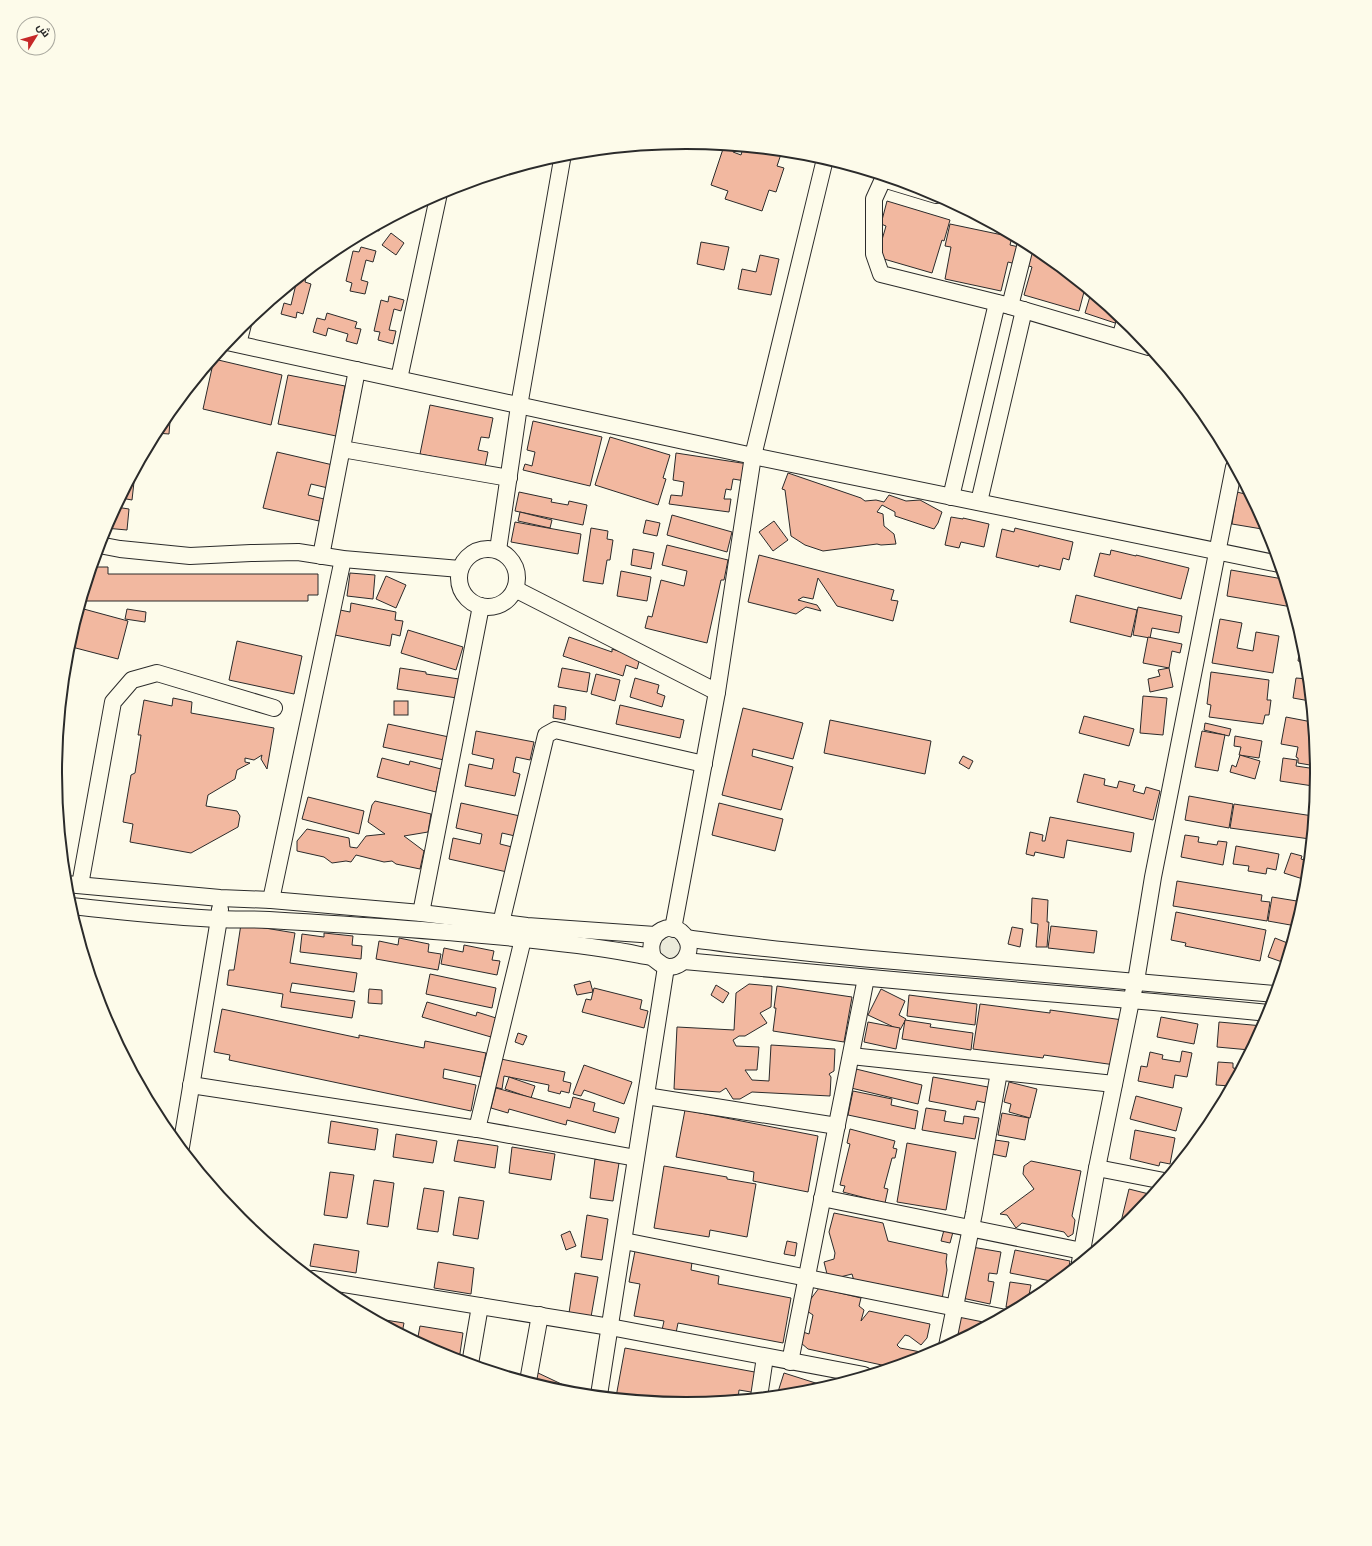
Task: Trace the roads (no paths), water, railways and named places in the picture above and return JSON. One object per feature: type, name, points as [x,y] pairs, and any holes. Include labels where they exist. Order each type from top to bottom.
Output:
[{"type":"street","points":[[498,550],[519,406],[560,162]]},
{"type":"street","points":[[673,929],[717,692],[753,456],[824,165]]},
{"type":"street","points":[[882,180],[874,199],[874,254],[881,274],[1010,306],[1138,344]]},
{"type":"street","points":[[399,379],[437,200]]},
{"type":"street","points":[[951,497],[1010,306],[1025,249]]},
{"type":"street","points":[[979,502],[1010,306]]},
{"type":"street","points":[[1120,338],[1122,328]]},
{"type":"street","points":[[234,343],[753,456],[1274,563]]},
{"type":"street","points":[[321,556],[357,370]]},
{"type":"street","points":[[342,449],[509,478]]},
{"type":"street","points":[[1081,1255],[1097,1168],[1136,981],[1153,877],[1233,473]]},
{"type":"street","points":[[105,546],[190,556],[298,552],[343,559],[460,569]]},
{"type":"street","points":[[490,548],[498,550],[506,554],[512,560],[515,567],[517,574],[515,590],[506,601],[499,605],[490,607],[473,603],[461,590],[459,582],[460,569],[466,557],[473,552],[490,548]]},
{"type":"street","points":[[271,900],[343,559]]},
{"type":"street","points":[[515,590],[717,692]]},
{"type":"street","points":[[421,913],[482,606]]},
{"type":"street","points":[[274,708],[157,674],[132,680],[113,702],[73,884],[220,898],[271,900],[421,913],[527,926],[655,935]]},
{"type":"street","points":[[501,923],[546,736],[555,730],[704,764]]},
{"type":"street","points":[[182,1141],[219,919],[220,898]]},
{"type":"street","points":[[77,907],[219,919],[274,920],[445,932],[608,948],[653,958]]},
{"type":"street","points":[[669,928],[673,929],[682,933],[686,938],[689,950],[687,957],[681,964],[674,967],[666,967],[658,964],[653,958],[650,950],[651,942],[655,935],[661,930],[669,928]]},
{"type":"street","points":[[686,938],[735,945],[916,963],[1270,994]]},
{"type":"street","points":[[477,1129],[523,939]]},
{"type":"street","points":[[684,960],[866,978],[1263,1012]]},
{"type":"street","points":[[600,1391],[666,967]]},
{"type":"street","points":[[790,1362],[866,978]]},
{"type":"street","points":[[851,1056],[1114,1084]]},
{"type":"street","points":[[948,1339],[971,1229],[999,1072]]},
{"type":"street","points":[[191,1085],[477,1129],[636,1158]]},
{"type":"street","points":[[646,1096],[837,1126]]},
{"type":"street","points":[[1097,1168],[1158,1180]]},
{"type":"street","points":[[822,1198],[971,1229],[1080,1257]]},
{"type":"street","points":[[624,1241],[994,1315]]},
{"type":"street","points":[[323,1281],[610,1327],[856,1374]]},
{"type":"street","points":[[471,1359],[480,1306]]},
{"type":"street","points":[[529,1377],[540,1315]]},
{"type":"street","points":[[760,1393],[765,1357]]}]
